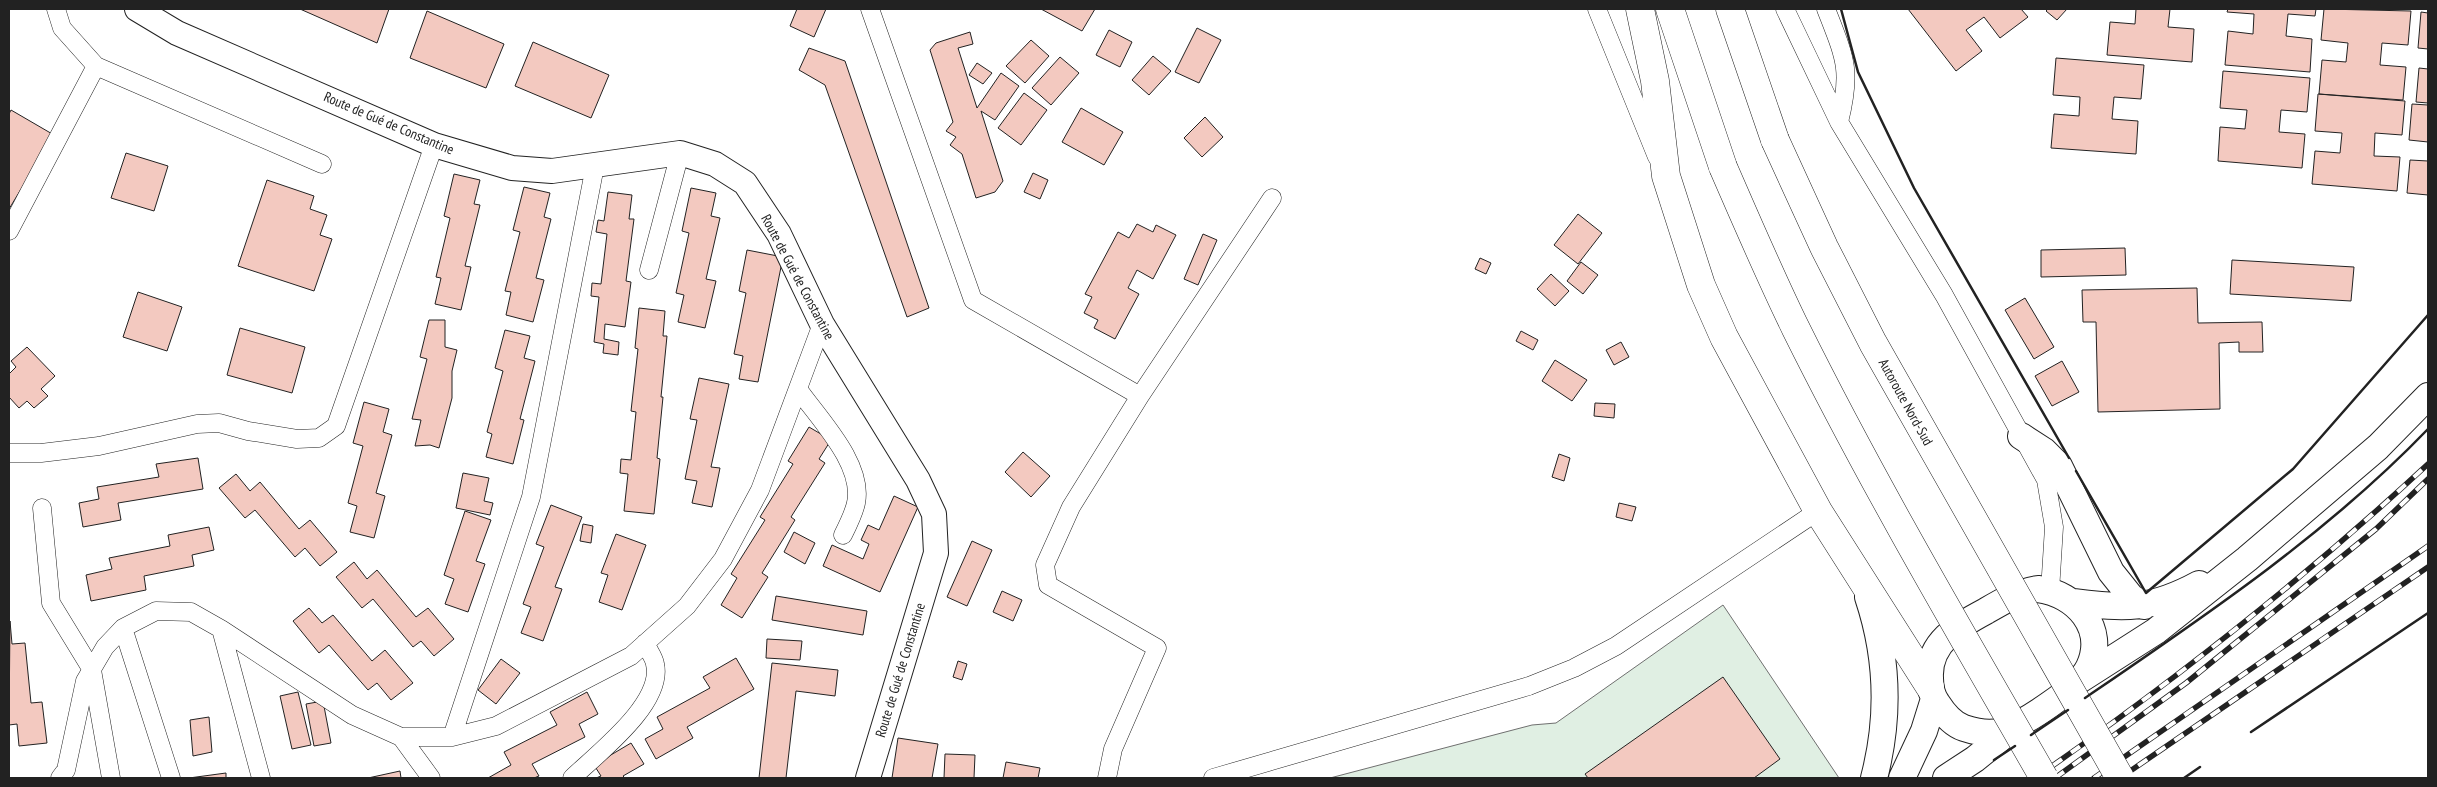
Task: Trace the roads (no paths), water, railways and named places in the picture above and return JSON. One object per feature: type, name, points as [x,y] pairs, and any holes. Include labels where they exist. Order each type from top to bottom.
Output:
[{"type":"highway","points":[[1640,9],[1655,81],[1666,176],[1702,285],[1724,337],[1818,512],[1932,693]]},
{"type":"highway","points":[[1670,9],[1724,168],[1772,279],[1823,382],[1930,578],[2044,778]]},
{"type":"highway","name":"Autoroute Nord-Sud","points":[[1730,9],[1775,140],[1824,247],[1873,343],[2120,778]]},
{"type":"main road","name":"Route de Gué de Constantine","points":[[137,9],[177,33],[434,145],[512,168],[552,171],[680,153],[715,164],[745,183],[779,234],[822,324],[918,480],[934,514],[936,553],[868,778]]},
{"type":"main road","points":[[1946,778],[1975,759],[2019,723],[2156,631],[2247,559],[2378,447],[2428,396]]},
{"type":"main road","points":[[2022,436],[2044,451],[2059,466],[2111,572],[2130,597],[2144,606]]},
{"type":"main road","points":[[1902,778],[1924,731],[1932,693],[1930,670],[1934,654],[1943,639],[1955,628],[2014,595],[2026,591],[2062,596],[2108,606],[2144,606],[2176,596],[2247,559]]},
{"type":"main road","points":[[1863,582],[1876,622],[1884,665],[1886,707],[1882,750],[1874,778]]},
{"type":"main road","points":[[2062,596],[2090,624],[2093,638],[2093,653],[2089,667],[2081,680]]},
{"type":"main road","points":[[1932,693],[1945,716],[1962,727],[1981,733],[2000,731],[2019,723]]},
{"type":"street","points":[[56,9],[62,28],[96,66],[322,164]]},
{"type":"street","points":[[870,9],[973,300],[1140,396]]},
{"type":"street","points":[[1597,9],[1640,120],[1666,176]]},
{"type":"street","points":[[1786,9],[1839,122],[1944,294],[2046,480],[2050,494],[2062,596]]},
{"type":"street","points":[[1826,9],[1840,46],[1847,74],[1845,96],[1839,122]]},
{"type":"street","points":[[9,231],[96,66]]},
{"type":"street","points":[[9,454],[41,453],[99,446],[197,424],[219,423],[248,431],[297,439],[319,438],[336,426],[434,145]]},
{"type":"street","points":[[649,270],[680,153]]},
{"type":"street","points":[[452,737],[531,497],[595,166]]},
{"type":"street","points":[[1107,778],[1113,749],[1157,648],[1048,585],[1045,565],[1071,508],[1140,396],[1272,198]]},
{"type":"street","points":[[60,778],[66,770],[86,681],[104,647],[123,628],[156,611],[192,612],[352,715],[401,737],[452,737],[496,726],[632,656],[687,606],[723,559],[760,490],[822,324]]},
{"type":"street","points":[[798,390],[851,462],[857,484],[856,503],[843,535]]},
{"type":"street","points":[[42,508],[51,603],[92,670],[111,778]]},
{"type":"street","points":[[1213,778],[1529,686],[1574,668],[1623,641],[1818,512]]},
{"type":"street","points":[[123,628],[172,778]]},
{"type":"street","points":[[221,629],[261,778]]},
{"type":"street","points":[[572,778],[641,711],[655,686],[656,664],[645,643]]},
{"type":"street","points":[[401,737],[431,778]]},
{"type":"railway","points":[[2035,778],[2188,667],[2237,628],[2334,548],[2428,464]]},
{"type":"railway","points":[[2055,778],[2186,683],[2376,529],[2428,479]]},
{"type":"railway","points":[[2094,778],[2428,546]]},
{"type":"railway","points":[[2120,778],[2428,567]]}]
